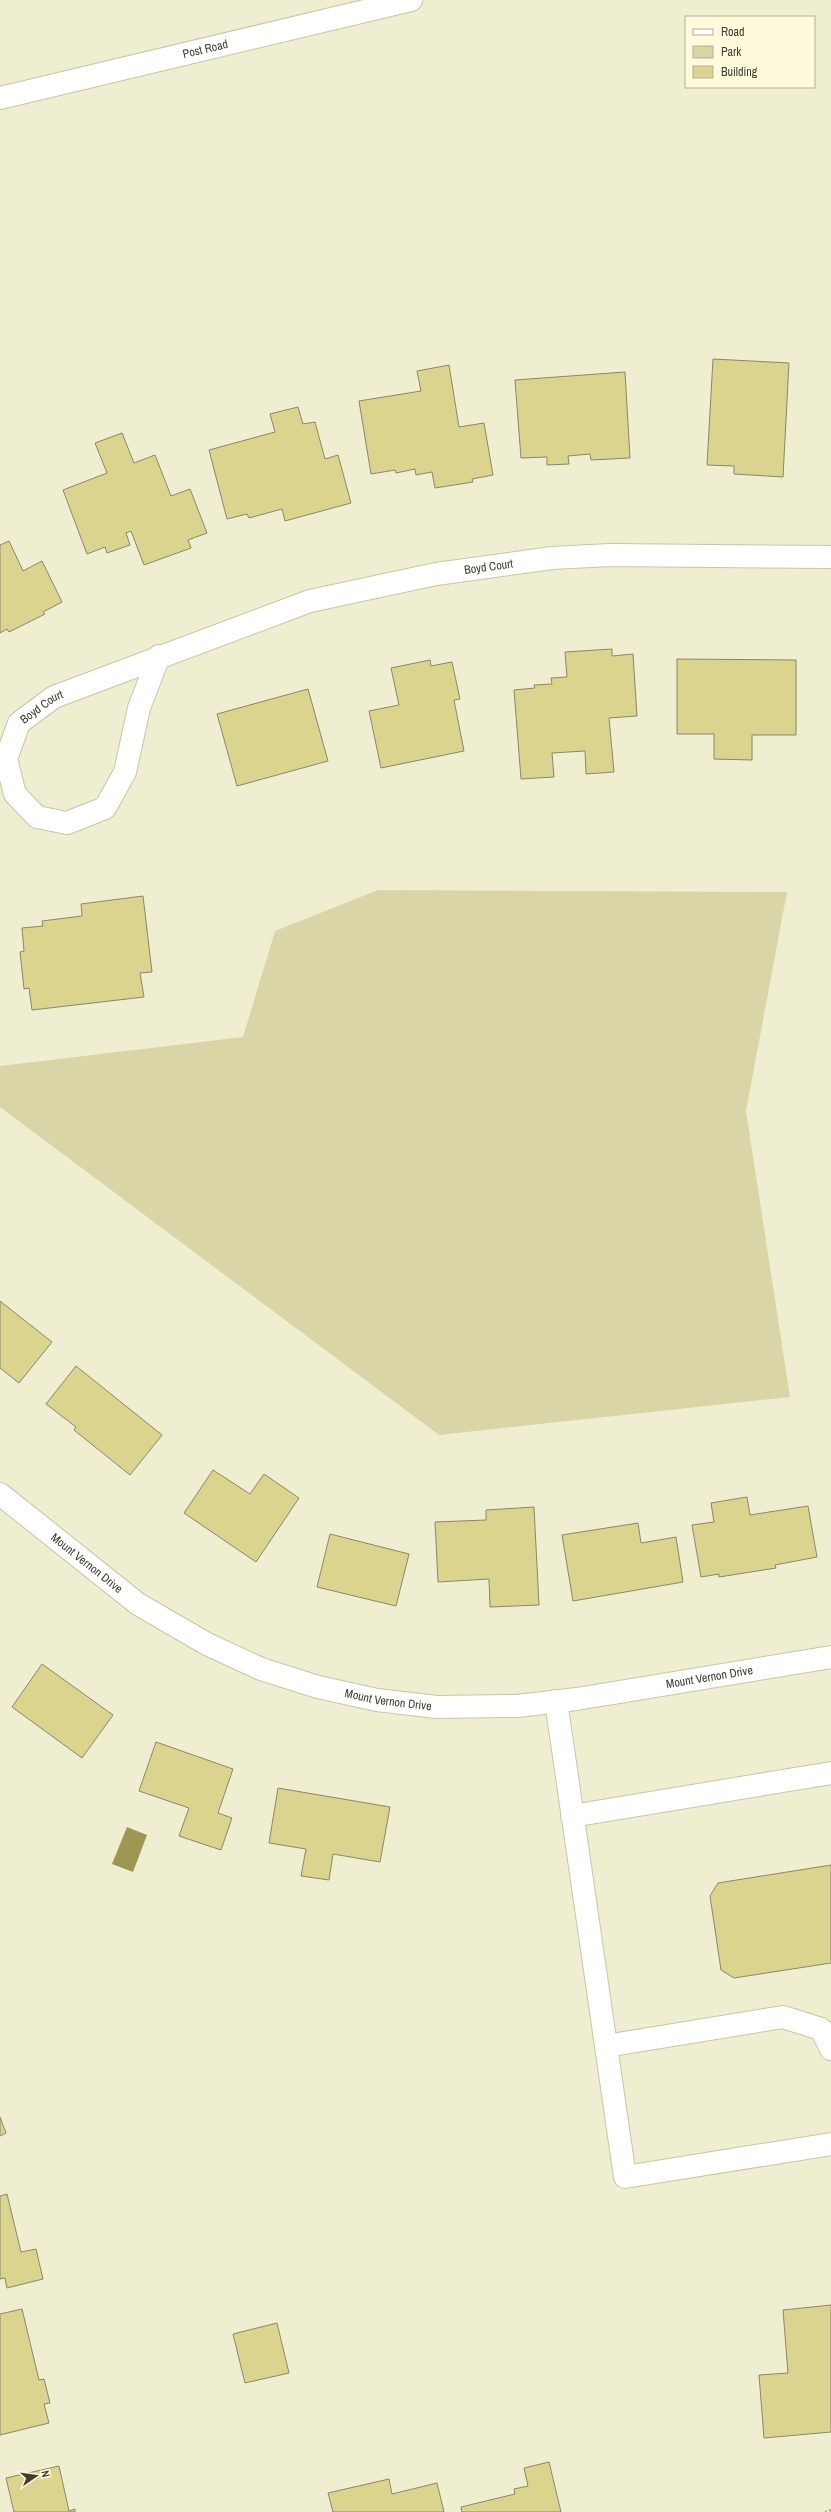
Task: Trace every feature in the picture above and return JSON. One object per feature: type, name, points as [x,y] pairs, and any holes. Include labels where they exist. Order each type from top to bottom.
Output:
[{"type":"street","name":"Post Road","points":[[0,98],[411,0]]},
{"type":"street","name":"Boyd Court","points":[[159,656],[139,708],[125,772],[105,808],[67,823],[37,818],[15,794],[6,759],[19,722],[54,697],[159,656],[310,601],[436,574],[552,558],[610,555],[831,557]]},
{"type":"street","name":"Mount Vernon Drive","points":[[0,1494],[138,1604],[207,1644],[261,1669],[318,1687],[377,1700],[437,1707],[516,1706],[556,1701],[831,1657]]},
{"type":"street","points":[[556,1701],[625,2177],[831,2144]]},
{"type":"street","points":[[572,1816],[831,1773]]},
{"type":"street","points":[[606,2046],[783,2017],[821,2029],[831,2049]]},
{"type":"path","points":[[825,2512],[831,2510]]},
{"type":"green space","points":[[378,890],[787,892],[746,1111],[790,1397],[439,1435],[0,1107],[0,1066],[243,1037],[275,931]]},
{"type":"shaded area","points":[[127,1827],[147,1835],[133,1872],[112,1864]]},
{"type":"building","points":[[713,359],[789,363],[783,477],[734,474],[734,466],[707,465]]},
{"type":"building","points":[[449,365],[459,427],[484,423],[493,475],[472,479],[473,482],[435,488],[432,472],[416,475],[415,469],[396,473],[395,470],[371,474],[359,401],[421,391],[417,371]]},
{"type":"building","points":[[625,372],[630,458],[591,460],[590,454],[568,456],[569,464],[547,465],[547,457],[521,458],[515,380]]},
{"type":"building","points":[[298,407],[303,424],[315,422],[325,459],[338,455],[351,503],[285,521],[282,509],[249,518],[247,514],[227,519],[209,450],[275,432],[270,414]]},
{"type":"building","points":[[122,433],[134,463],[155,455],[171,496],[190,489],[207,533],[188,540],[191,548],[144,565],[131,531],[126,533],[130,545],[107,553],[105,547],[87,554],[63,490],[107,473],[95,443]]},
{"type":"building","points":[[9,541],[23,571],[42,561],[62,602],[43,612],[45,614],[9,632],[7,629],[0,633],[0,545]]},
{"type":"building","points":[[612,649],[612,656],[633,654],[637,716],[609,718],[614,772],[586,774],[585,751],[552,753],[554,777],[521,779],[514,690],[535,688],[534,685],[552,684],[551,678],[567,677],[565,652]]},
{"type":"building","points":[[677,659],[796,660],[796,735],[752,735],[752,760],[714,759],[714,734],[677,734]]},
{"type":"building","points":[[430,660],[431,666],[452,662],[460,699],[454,700],[464,751],[381,768],[369,711],[399,705],[391,668]]},
{"type":"building","points":[[308,689],[328,761],[237,786],[217,714]]},
{"type":"building","points":[[143,896],[152,972],[140,973],[144,997],[32,1010],[29,988],[24,989],[20,952],[24,951],[22,928],[43,926],[42,921],[82,916],[81,904]]},
{"type":"building","points":[[0,1301],[52,1342],[19,1383],[0,1368]]},
{"type":"building","points":[[76,1366],[162,1435],[130,1475],[74,1430],[76,1427],[46,1404]]},
{"type":"building","points":[[213,1470],[250,1494],[264,1474],[299,1498],[256,1562],[184,1513]]},
{"type":"building","points":[[747,1497],[750,1515],[808,1506],[817,1557],[775,1565],[776,1568],[719,1577],[719,1574],[701,1577],[692,1525],[714,1522],[711,1503]]},
{"type":"building","points":[[534,1507],[539,1605],[490,1607],[489,1579],[438,1582],[435,1522],[486,1520],[486,1510]]},
{"type":"building","points":[[638,1523],[641,1543],[676,1537],[683,1582],[573,1601],[562,1535]]},
{"type":"building","points":[[330,1534],[409,1554],[396,1606],[317,1587]]},
{"type":"building","points":[[42,1664],[113,1715],[82,1758],[12,1707]]},
{"type":"building","points":[[156,1742],[233,1769],[218,1813],[232,1818],[221,1850],[179,1836],[189,1808],[139,1791]]},
{"type":"building","points":[[278,1788],[390,1807],[380,1862],[333,1854],[329,1880],[301,1876],[306,1849],[269,1843]]},
{"type":"building","points":[[831,1865],[831,1963],[734,1978],[721,1970],[710,1896],[718,1883]]},
{"type":"building","points":[[0,2117],[6,2133],[0,2136]]},
{"type":"building","points":[[7,2194],[21,2252],[36,2249],[43,2279],[7,2288],[5,2278],[0,2279],[0,2196]]},
{"type":"building","points":[[831,2305],[831,2432],[764,2438],[759,2375],[788,2373],[783,2310]]},
{"type":"building","points":[[22,2309],[39,2380],[44,2379],[50,2403],[44,2404],[49,2423],[0,2435],[0,2314]]},
{"type":"building","points":[[277,2323],[289,2373],[245,2383],[233,2334]]},
{"type":"building","points":[[549,2462],[561,2512],[462,2512],[461,2507],[515,2494],[514,2489],[528,2486],[524,2468]]},
{"type":"building","points":[[59,2466],[69,2511],[75,2509],[75,2512],[14,2512],[6,2478]]},
{"type":"building","points":[[389,2479],[392,2494],[437,2483],[444,2512],[333,2512],[328,2493]]}]
